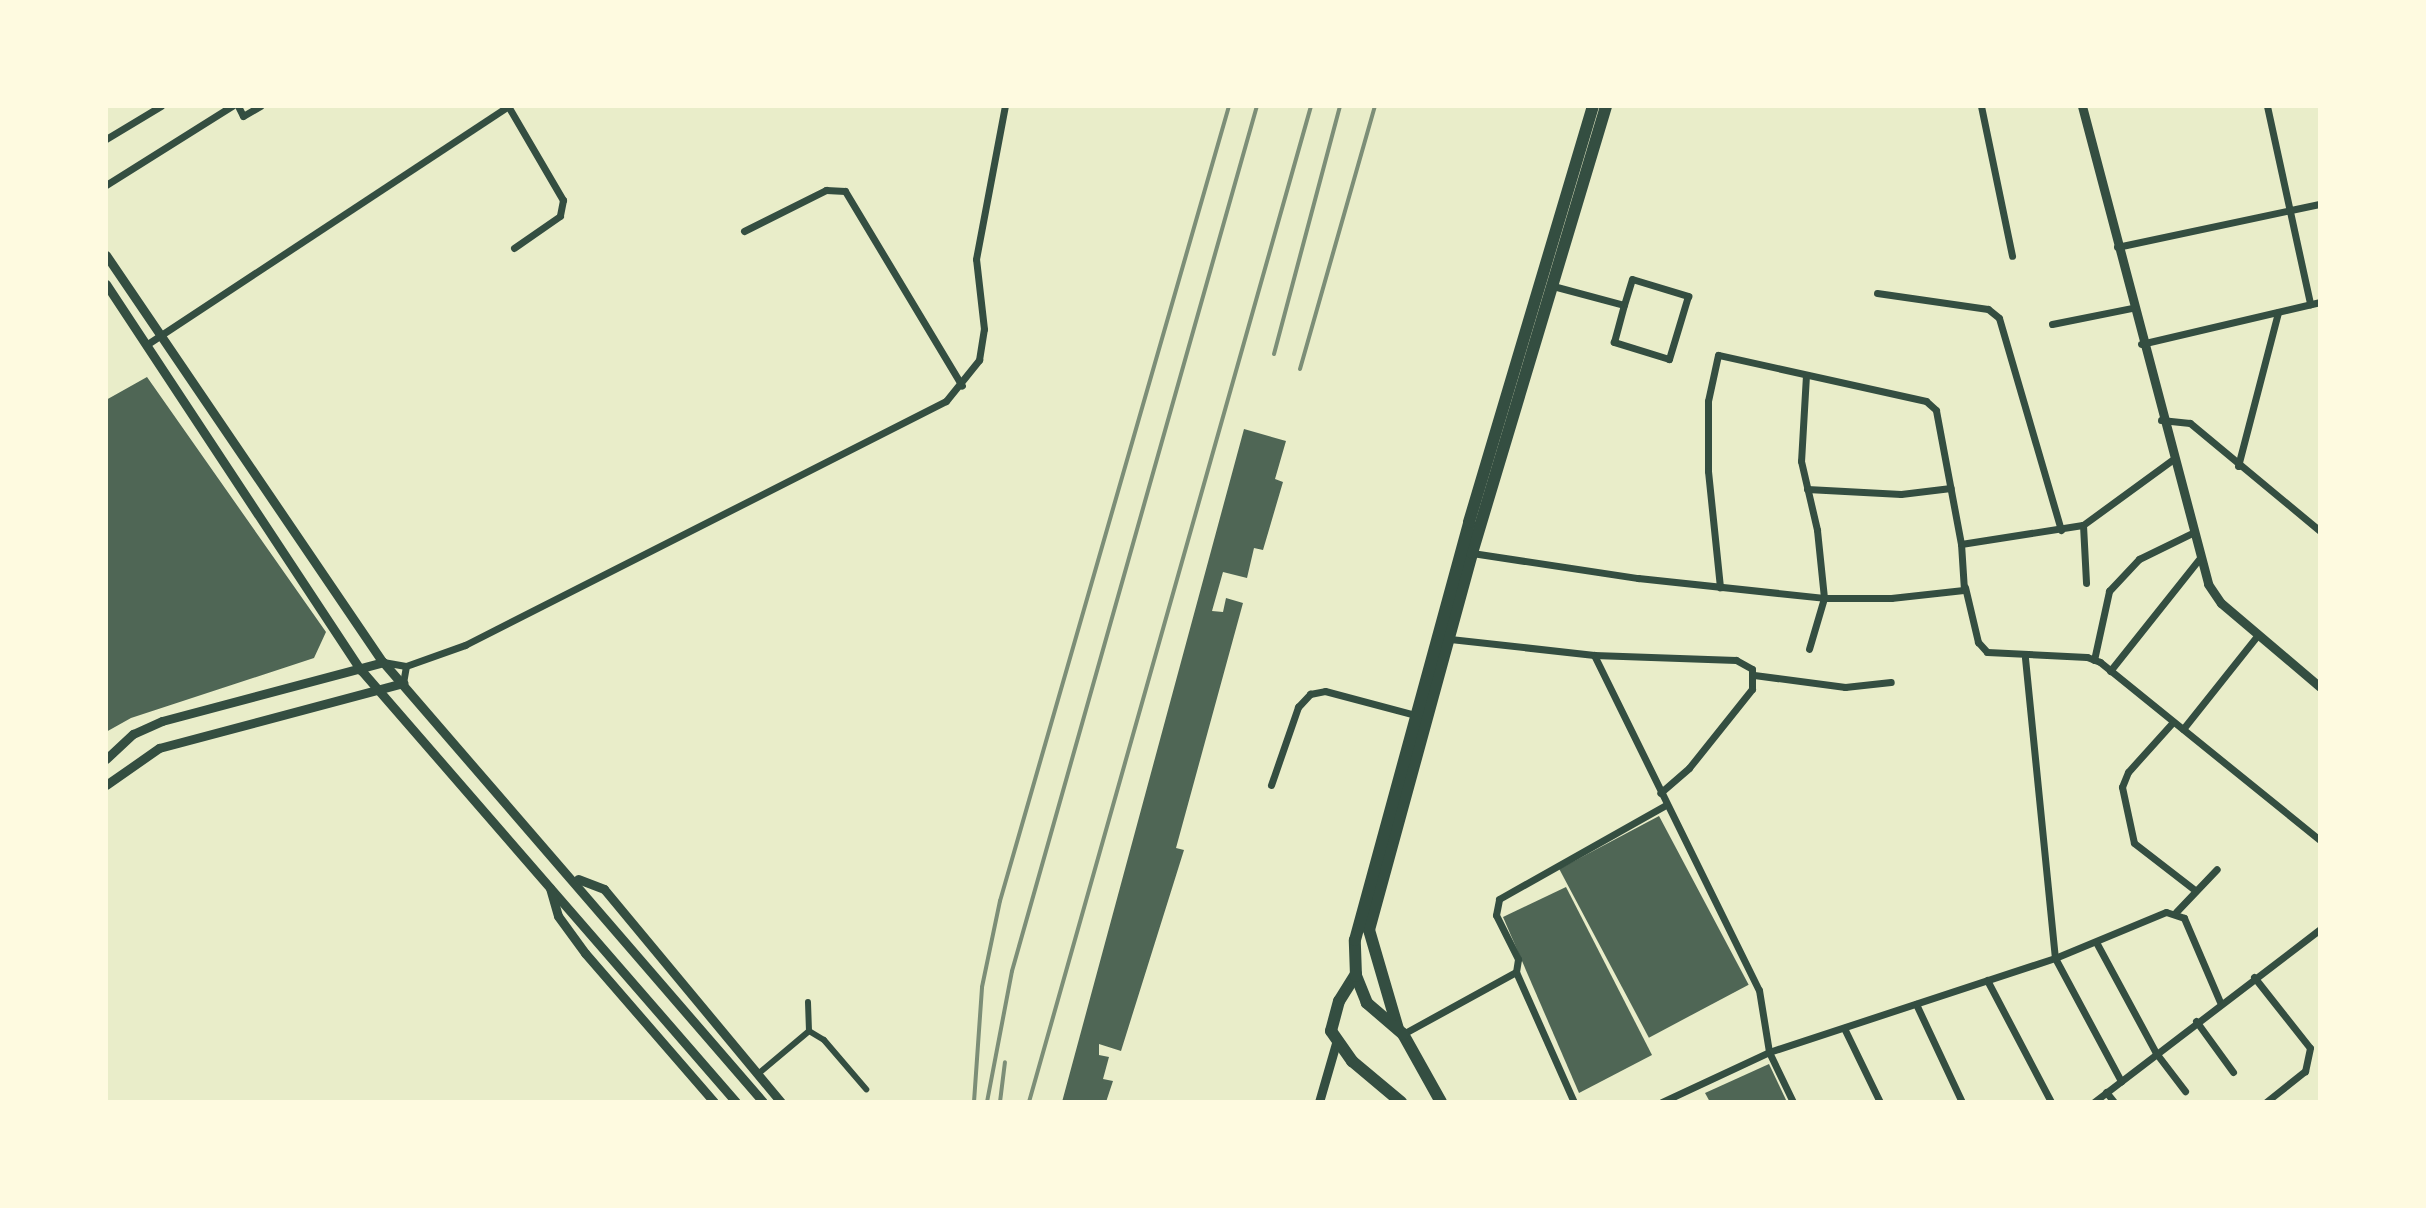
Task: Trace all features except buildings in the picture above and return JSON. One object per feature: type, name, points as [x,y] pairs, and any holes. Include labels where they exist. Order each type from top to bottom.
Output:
[{"type":"main road","points":[[1400,1032],[1367,1003],[1356,974],[1355,940],[1469,522],[1593,106]]},
{"type":"main road","points":[[1441,1102],[1400,1032],[1369,930],[1472,553],[1606,106]]},
{"type":"main road","points":[[1356,974],[1334,1014],[1336,1043],[1352,1061],[1401,1102]]},
{"type":"street","points":[[106,139],[161,106]]},
{"type":"street","points":[[106,185],[235,106],[243,116],[260,106]]},
{"type":"street","points":[[146,345],[508,106],[563,200],[560,216],[514,248]]},
{"type":"street","points":[[106,759],[133,734],[162,721],[383,662],[406,666],[465,645],[946,401],[962,386],[979,360],[984,329],[976,259],[1005,106]]},
{"type":"street","points":[[1981,106],[2012,256]]},
{"type":"street","points":[[2082,106],[2199,559],[2221,603],[2320,687]]},
{"type":"street","points":[[2267,106],[2310,304]]},
{"type":"street","points":[[744,231],[826,190],[845,191],[962,386]]},
{"type":"street","points":[[2117,247],[2320,204]]},
{"type":"street","points":[[106,255],[158,337],[383,662],[600,907],[763,1102]]},
{"type":"street","points":[[1632,279],[1688,296],[1669,359],[1614,342],[1624,305],[1632,279]]},
{"type":"street","points":[[106,284],[361,670],[736,1102]]},
{"type":"street","points":[[1553,286],[1624,305]]},
{"type":"street","points":[[1877,293],[1988,309],[1999,318],[2061,530]]},
{"type":"street","points":[[2141,344],[2320,302]]},
{"type":"street","points":[[2052,324],[2132,308]]},
{"type":"street","points":[[2238,466],[2278,312]]},
{"type":"street","points":[[1720,587],[1708,457],[1708,401],[1718,355],[1926,401],[1936,410],[1961,544],[1964,585],[1978,642],[1996,655],[2094,660],[2320,840]]},
{"type":"street","points":[[1806,375],[1800,420],[1824,598],[1809,649]]},
{"type":"street","points":[[2161,420],[2190,423],[2238,466],[2320,531]]},
{"type":"street","points":[[1961,544],[2083,525],[2172,460]]},
{"type":"street","points":[[1807,489],[1901,494],[1951,488]]},
{"type":"street","points":[[2083,525],[2086,583]]},
{"type":"street","points":[[2094,660],[2109,591],[2139,559],[2192,533]]},
{"type":"street","points":[[1472,553],[1824,598],[1891,598],[1964,590],[1964,585]]},
{"type":"street","points":[[2110,671],[2199,559]]},
{"type":"street","points":[[2183,729],[2257,636]]},
{"type":"street","points":[[1450,639],[1594,655],[1736,660],[1749,664],[1754,675],[1752,689],[1707,748],[1660,793]]},
{"type":"street","points":[[1594,655],[1759,990],[1769,1052],[1793,1102]]},
{"type":"street","points":[[2025,658],[2055,958],[2121,1081]]},
{"type":"street","points":[[403,683],[406,666]]},
{"type":"street","points":[[1754,675],[1845,687],[1891,682]]},
{"type":"street","points":[[106,785],[159,748],[403,683]]},
{"type":"street","points":[[1271,785],[1298,707],[1310,694],[1325,691],[1415,715]]},
{"type":"street","points":[[2173,722],[2128,772],[2122,787],[2134,843],[2196,891]]},
{"type":"street","points":[[1574,1102],[1516,972],[1518,959],[1496,915],[1499,899],[1666,805]]},
{"type":"street","points":[[1662,1102],[1769,1052],[2055,958],[2176,912],[2217,869]]},
{"type":"street","points":[[574,878],[604,889],[781,1102]]},
{"type":"street","points":[[549,884],[558,916],[585,953],[714,1102]]},
{"type":"street","points":[[2176,912],[2202,952],[2220,1002]]},
{"type":"street","points":[[2094,1102],[2220,1002],[2320,929]]},
{"type":"street","points":[[2096,942],[2156,1053],[2185,1091]]},
{"type":"street","points":[[1400,1032],[1516,972]]},
{"type":"street","points":[[2254,977],[2310,1048],[2305,1071],[2266,1102]]},
{"type":"street","points":[[1987,980],[2051,1102]]},
{"type":"street","points":[[808,1002],[809,1031]]},
{"type":"street","points":[[1916,1004],[1962,1102]]},
{"type":"street","points":[[2196,1021],[2233,1072]]},
{"type":"street","points":[[1844,1028],[1880,1102]]},
{"type":"street","points":[[758,1074],[809,1031]]},
{"type":"street","points":[[809,1031],[824,1040],[866,1089]]},
{"type":"street","points":[[1319,1102],[1336,1043]]},
{"type":"street","points":[[2106,1092],[2114,1102]]},
{"type":"railway","points":[[974,1102],[982,987],[1000,901],[1229,106]]},
{"type":"railway","points":[[987,1102],[1012,971],[1257,106]]},
{"type":"railway","points":[[1029,1102],[1311,106]]},
{"type":"railway","points":[[1274,354],[1340,106]]},
{"type":"railway","points":[[1300,369],[1375,106]]},
{"type":"railway","points":[[1000,1102],[1005,1062]]}]
